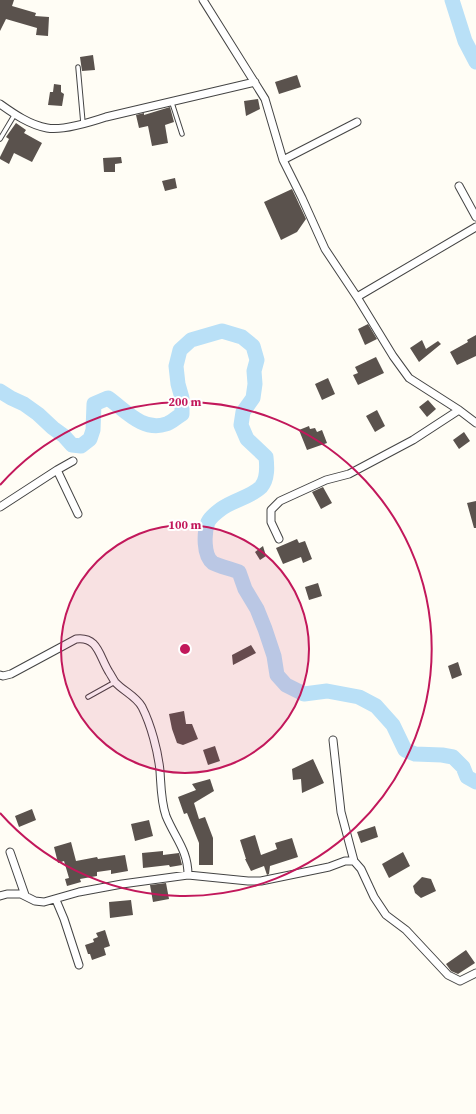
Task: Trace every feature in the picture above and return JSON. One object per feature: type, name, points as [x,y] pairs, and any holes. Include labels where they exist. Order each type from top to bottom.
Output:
[{"type":"street","points":[[203,0],[265,99],[283,160],[325,249],[394,356],[409,378],[476,422]]},
{"type":"street","points":[[0,104],[31,123],[48,128],[83,124],[106,117],[172,103],[255,82]]},
{"type":"street","points":[[283,160],[357,122]]},
{"type":"street","points":[[458,186],[476,217]]},
{"type":"street","points":[[357,297],[476,227]]},
{"type":"street","points":[[279,539],[271,522],[271,510],[280,501],[326,480],[348,474],[413,440],[459,410]]},
{"type":"street","points":[[0,507],[73,461]]},
{"type":"street","points":[[57,470],[78,514]]},
{"type":"street","points":[[0,675],[3,676],[12,674],[76,639],[84,638],[94,643],[115,682],[134,697],[141,706],[147,719],[157,750],[161,794],[166,815],[186,856],[188,875]]},
{"type":"street","points":[[333,740],[341,812],[354,861],[361,869],[374,897],[386,915],[406,930],[448,975],[460,981],[476,973]]},
{"type":"street","points":[[10,852],[25,895]]},
{"type":"street","points":[[0,896],[16,893],[25,895],[35,901],[44,902],[56,900],[79,892],[122,884],[188,875],[261,881],[329,867],[345,861],[354,861]]},
{"type":"street","points":[[56,900],[79,965]]},
{"type":"lane","points":[[78,67],[83,124]]},
{"type":"lane","points":[[172,103],[182,134]]},
{"type":"lane","points":[[0,140],[15,114]]},
{"type":"lane","points":[[88,698],[115,682]]},
{"type":"building","points":[[0,0],[14,0],[12,6],[36,13],[35,16],[49,17],[48,36],[36,35],[37,28],[6,19],[0,31]]},
{"type":"building","points":[[93,55],[95,70],[82,71],[80,57]]},
{"type":"building","points":[[297,75],[301,87],[279,94],[275,82]]},
{"type":"building","points":[[54,84],[61,85],[61,92],[64,94],[62,106],[48,105],[50,92],[53,92]]},
{"type":"building","points":[[258,99],[260,109],[246,116],[244,101]]},
{"type":"building","points":[[170,107],[174,122],[165,125],[168,143],[152,146],[148,126],[139,128],[136,115],[144,113],[144,115]]},
{"type":"building","points":[[16,123],[26,130],[24,133],[42,143],[32,162],[14,153],[9,164],[0,159],[9,139],[6,137]]},
{"type":"building","points":[[121,157],[122,163],[115,164],[115,172],[104,172],[103,158]]},
{"type":"building","points":[[175,178],[177,188],[165,191],[162,181]]},
{"type":"building","points":[[292,189],[306,219],[297,232],[281,240],[264,202]]},
{"type":"building","points":[[368,324],[377,339],[365,345],[358,329]]},
{"type":"building","points":[[476,335],[476,356],[457,365],[450,352],[468,342],[467,340]]},
{"type":"building","points":[[422,340],[426,349],[438,341],[441,344],[419,362],[410,348]]},
{"type":"building","points":[[376,357],[384,373],[358,385],[353,375],[358,373],[355,367]]},
{"type":"building","points":[[328,378],[335,394],[322,400],[315,384]]},
{"type":"building","points":[[428,400],[436,409],[427,417],[419,407]]},
{"type":"building","points":[[377,410],[385,426],[375,432],[366,416]]},
{"type":"building","points":[[309,426],[310,429],[315,428],[317,432],[322,430],[327,443],[307,450],[299,430]]},
{"type":"building","points":[[464,432],[470,441],[459,449],[453,440]]},
{"type":"building","points":[[323,487],[332,503],[321,509],[312,492]]},
{"type":"building","points":[[476,501],[476,528],[474,528],[467,503]]},
{"type":"building","points":[[297,539],[299,543],[305,541],[312,559],[303,563],[301,557],[283,564],[276,548]]},
{"type":"building","points":[[263,546],[266,556],[260,560],[255,552]]},
{"type":"building","points":[[318,583],[322,596],[309,600],[305,587]]},
{"type":"building","points":[[251,645],[256,653],[233,665],[232,655]]},
{"type":"building","points":[[458,662],[462,675],[452,679],[448,666]]},
{"type":"building","points":[[184,711],[186,724],[192,724],[198,739],[183,745],[177,743],[169,714]]},
{"type":"building","points":[[215,746],[220,761],[208,765],[203,750]]},
{"type":"building","points":[[313,759],[324,783],[302,793],[301,779],[293,780],[292,769]]},
{"type":"building","points":[[210,779],[214,791],[194,803],[199,819],[205,817],[213,838],[213,865],[199,865],[199,843],[187,813],[184,814],[178,797],[196,790],[192,784]]},
{"type":"building","points":[[32,809],[36,820],[19,827],[15,816]]},
{"type":"building","points":[[149,820],[153,836],[135,841],[131,824]]},
{"type":"building","points":[[375,826],[378,837],[361,843],[357,832]]},
{"type":"building","points":[[255,835],[261,855],[277,849],[275,843],[292,838],[298,857],[270,866],[269,874],[267,875],[264,866],[251,871],[245,859],[240,840]]},
{"type":"building","points":[[71,842],[76,861],[97,857],[98,859],[125,855],[128,871],[111,874],[111,870],[97,872],[97,876],[80,879],[81,882],[67,886],[65,879],[69,878],[64,861],[58,863],[54,847]]},
{"type":"building","points":[[163,851],[163,855],[179,853],[182,865],[143,868],[142,853]]},
{"type":"building","points":[[403,852],[410,866],[389,878],[382,864]]},
{"type":"building","points":[[422,877],[431,879],[436,891],[421,898],[415,893],[413,886]]},
{"type":"building","points":[[166,883],[169,899],[153,902],[150,885]]},
{"type":"building","points":[[131,900],[133,915],[110,918],[109,902]]},
{"type":"building","points":[[105,930],[110,946],[104,948],[106,955],[92,960],[85,945],[94,942],[93,939],[98,937],[96,933]]},
{"type":"building","points":[[466,950],[475,963],[458,974],[451,971],[446,964]]},
{"type":"waterway","points":[[452,0],[465,41],[476,62]]},
{"type":"waterway","points":[[0,391],[24,404],[38,414],[64,436],[72,445],[81,446],[90,439],[93,430],[94,404],[108,398],[128,414],[150,425],[158,426],[168,423],[182,414],[182,398],[178,384],[176,366],[180,350],[191,340],[222,331],[242,337],[253,346],[257,360],[254,371],[255,384],[253,398],[243,412],[241,425],[247,439],[266,457],[266,476],[261,487],[221,509],[209,520],[205,544],[207,555],[213,563],[239,572],[245,589],[257,609],[265,629],[274,656],[277,675],[286,685],[304,694],[327,691],[359,697],[376,706],[393,725],[405,750],[415,754],[453,757],[463,767],[467,777],[476,782]]}]
